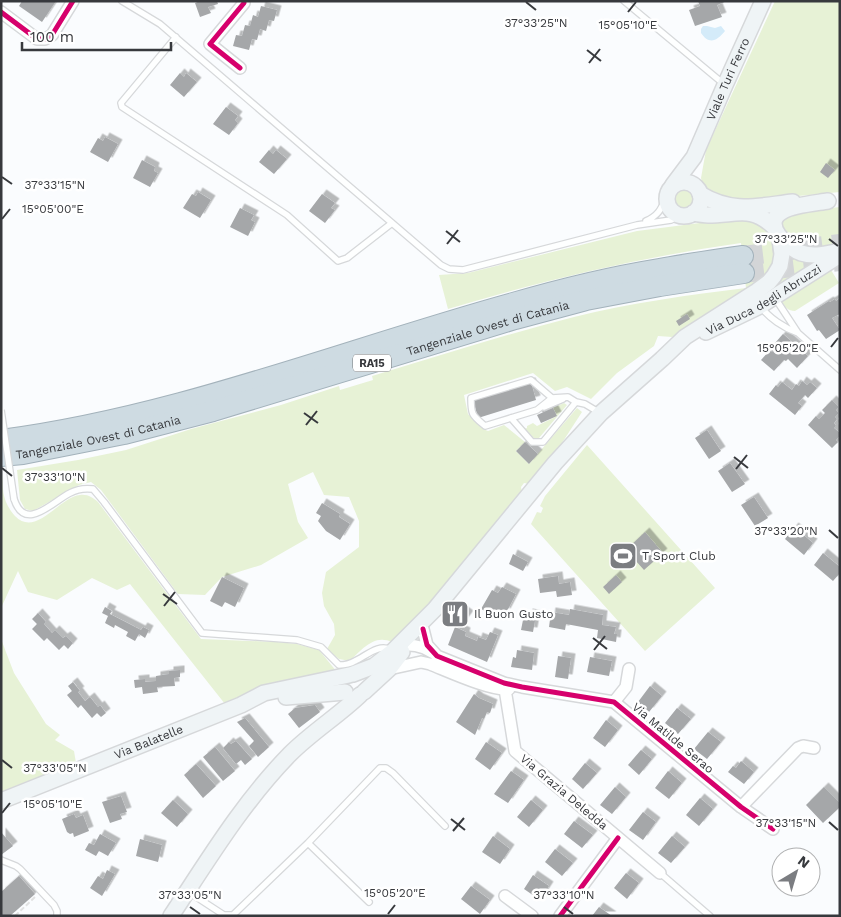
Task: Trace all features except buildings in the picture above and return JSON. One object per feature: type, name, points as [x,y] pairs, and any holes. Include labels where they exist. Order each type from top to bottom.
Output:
[{"type":"highway","name":"Tangenziale Ovest di Catania","points":[[1,440],[122,418],[208,396],[512,303],[583,284],[658,269],[743,264],[660,286],[586,300],[515,319],[213,411],[124,434],[23,454],[1,456]]},
{"type":"main road","name":"Viale Turi Ferro","points":[[694,157],[724,85],[763,1]]},
{"type":"main road","points":[[686,214],[696,210],[700,204],[698,190],[693,178],[694,157]]},
{"type":"main road","points":[[694,157],[670,191],[668,204],[676,213],[708,215],[740,212],[753,213],[763,218],[793,249],[807,254],[840,253]]},
{"type":"main road","points":[[670,191],[677,183],[689,183],[724,205],[739,207],[834,200]]},
{"type":"main road","points":[[758,299],[780,266],[782,254],[775,220],[781,211],[834,200]]},
{"type":"main road","name":"Via Duca degli Abruzzi","points":[[407,641],[555,463],[601,413],[662,359],[758,299],[775,297],[840,253]]},
{"type":"main road","points":[[310,735],[350,705],[356,693],[389,669],[407,641]]},
{"type":"main road","points":[[241,705],[264,693],[351,675],[374,666],[407,641]]},
{"type":"main road","points":[[171,916],[244,806],[333,708],[366,687],[361,676],[351,675]]},
{"type":"main road","points":[[241,705],[273,698],[356,693]]},
{"type":"main road","points":[[325,694],[330,699],[333,708]]},
{"type":"main road","name":"Via Balatelle","points":[[1,801],[241,705]]},
{"type":"street","points":[[1,12],[38,39],[45,39],[52,35],[73,1]]},
{"type":"street","points":[[240,68],[210,44],[244,1]]},
{"type":"street","points":[[421,662],[411,654],[407,641],[427,645],[433,652]]},
{"type":"street","name":"Via Matilde Serao","points":[[407,641],[504,686]]},
{"type":"street","name":"Via Matilde Serao","points":[[389,669],[421,662],[489,686],[522,687],[614,702],[741,807],[773,829]]},
{"type":"street","points":[[614,702],[626,687],[629,669]]},
{"type":"street","name":"Via Grazia Deledda","points":[[504,686],[515,750],[660,873]]},
{"type":"street","points":[[741,807],[798,748],[803,746],[814,748]]},
{"type":"street","points":[[560,916],[618,838]]},
{"type":"street","points":[[505,896],[532,916]]},
{"type":"lane","points":[[122,1],[160,24],[176,37],[441,265],[449,269],[463,270],[637,225],[671,220],[686,214]]},
{"type":"lane","points":[[624,1],[724,85]]},
{"type":"lane","points":[[176,37],[121,103],[122,107],[287,215],[338,261],[347,258],[392,223]]},
{"type":"lane","points":[[637,225],[656,217],[670,191]]},
{"type":"lane","points":[[775,297],[798,333],[840,370]]},
{"type":"lane","points":[[758,299],[764,311],[786,328],[798,333]]},
{"type":"lane","points":[[552,398],[530,380],[471,398],[471,412],[485,426],[537,410],[568,397]]},
{"type":"lane","points":[[537,410],[552,398],[568,397],[601,413]]},
{"type":"lane","points":[[511,418],[532,442],[542,442],[576,402]]},
{"type":"lane","points":[[1,410],[14,499],[19,510],[25,514],[32,515],[71,492],[79,489],[93,489],[202,633],[297,640],[321,647],[339,665],[353,662],[377,649],[388,648],[407,641]]},
{"type":"lane","points":[[187,891],[224,916],[233,915],[308,843],[380,768],[386,768],[393,773],[445,826]]},
{"type":"lane","points":[[308,843],[369,902]]},
{"type":"lane","points":[[1,860],[20,869],[54,905],[57,916]]},
{"type":"lane","points":[[660,873],[710,916]]},
{"type":"path","points":[[15,916],[37,895]]},
{"type":"green space","points":[[775,1],[840,1],[840,192],[737,202],[709,192],[703,186],[701,178],[706,150]]},
{"type":"green space","points":[[684,187],[689,188],[695,194],[695,204],[689,210],[684,211],[679,210],[673,204],[672,199],[673,194],[679,188]]},
{"type":"green space","points":[[840,207],[840,246],[809,250],[790,243],[780,222],[793,212]]},
{"type":"green space","points":[[731,219],[753,221],[763,226],[772,235],[777,243],[771,273],[680,333],[672,337],[658,336],[654,346],[617,373],[591,399],[567,387],[555,391],[533,373],[464,395],[468,414],[483,429],[488,431],[504,425],[525,442],[516,451],[529,464],[577,408],[582,412],[558,449],[530,484],[524,483],[521,487],[522,493],[396,643],[386,640],[374,641],[350,661],[339,659],[327,649],[335,635],[334,624],[324,606],[322,593],[326,572],[359,547],[359,521],[349,497],[324,495],[313,472],[288,484],[298,522],[308,538],[261,565],[222,577],[205,595],[178,594],[101,490],[91,482],[79,485],[33,511],[25,509],[20,500],[17,470],[126,450],[191,429],[281,405],[339,386],[340,390],[373,380],[372,376],[574,317],[659,300],[746,288],[741,243],[593,270],[520,288],[448,309],[439,275],[468,273],[637,231]]},
{"type":"green space","points":[[786,253],[815,263],[765,299]]},
{"type":"green space","points":[[831,270],[839,283],[795,311],[787,308],[781,301]]},
{"type":"green space","points":[[564,403],[567,405],[539,438],[534,438],[524,429],[533,423],[537,426],[557,416],[553,408]]},
{"type":"green space","name":"T Sport Club","points":[[587,445],[715,588],[645,651],[531,524],[537,512],[541,513],[543,508],[540,506],[545,496]]},
{"type":"green space","points":[[2,472],[5,500],[15,516],[23,521],[39,520],[72,497],[83,495],[98,502],[201,639],[297,644],[319,650],[337,672],[225,704],[130,584],[117,590],[92,578],[57,600],[28,592],[18,571],[1,608]]},
{"type":"green space","points":[[1,639],[14,673],[46,724],[60,735],[55,740],[74,751],[76,763],[1,792]]},
{"type":"water","points":[[703,26],[715,28],[721,26],[725,31],[716,39],[710,40],[701,33]]},
{"type":"tunnel","points":[[743,256],[840,244]]},
{"type":"tunnel","points":[[744,273],[839,261]]},
{"type":"cycle path","points":[[1,12],[37,39],[45,39],[52,35],[73,1]]},
{"type":"cycle path","points":[[240,68],[210,44],[244,1]]},
{"type":"cycle path","points":[[423,629],[427,645],[437,656],[504,683],[614,702],[741,807],[773,829]]},
{"type":"cycle path","points":[[560,916],[618,838]]},
{"type":"place","name":"T Sport Club","points":[[623,556]]},
{"type":"place","name":"Il Buon Gusto","points":[[455,614]]}]
